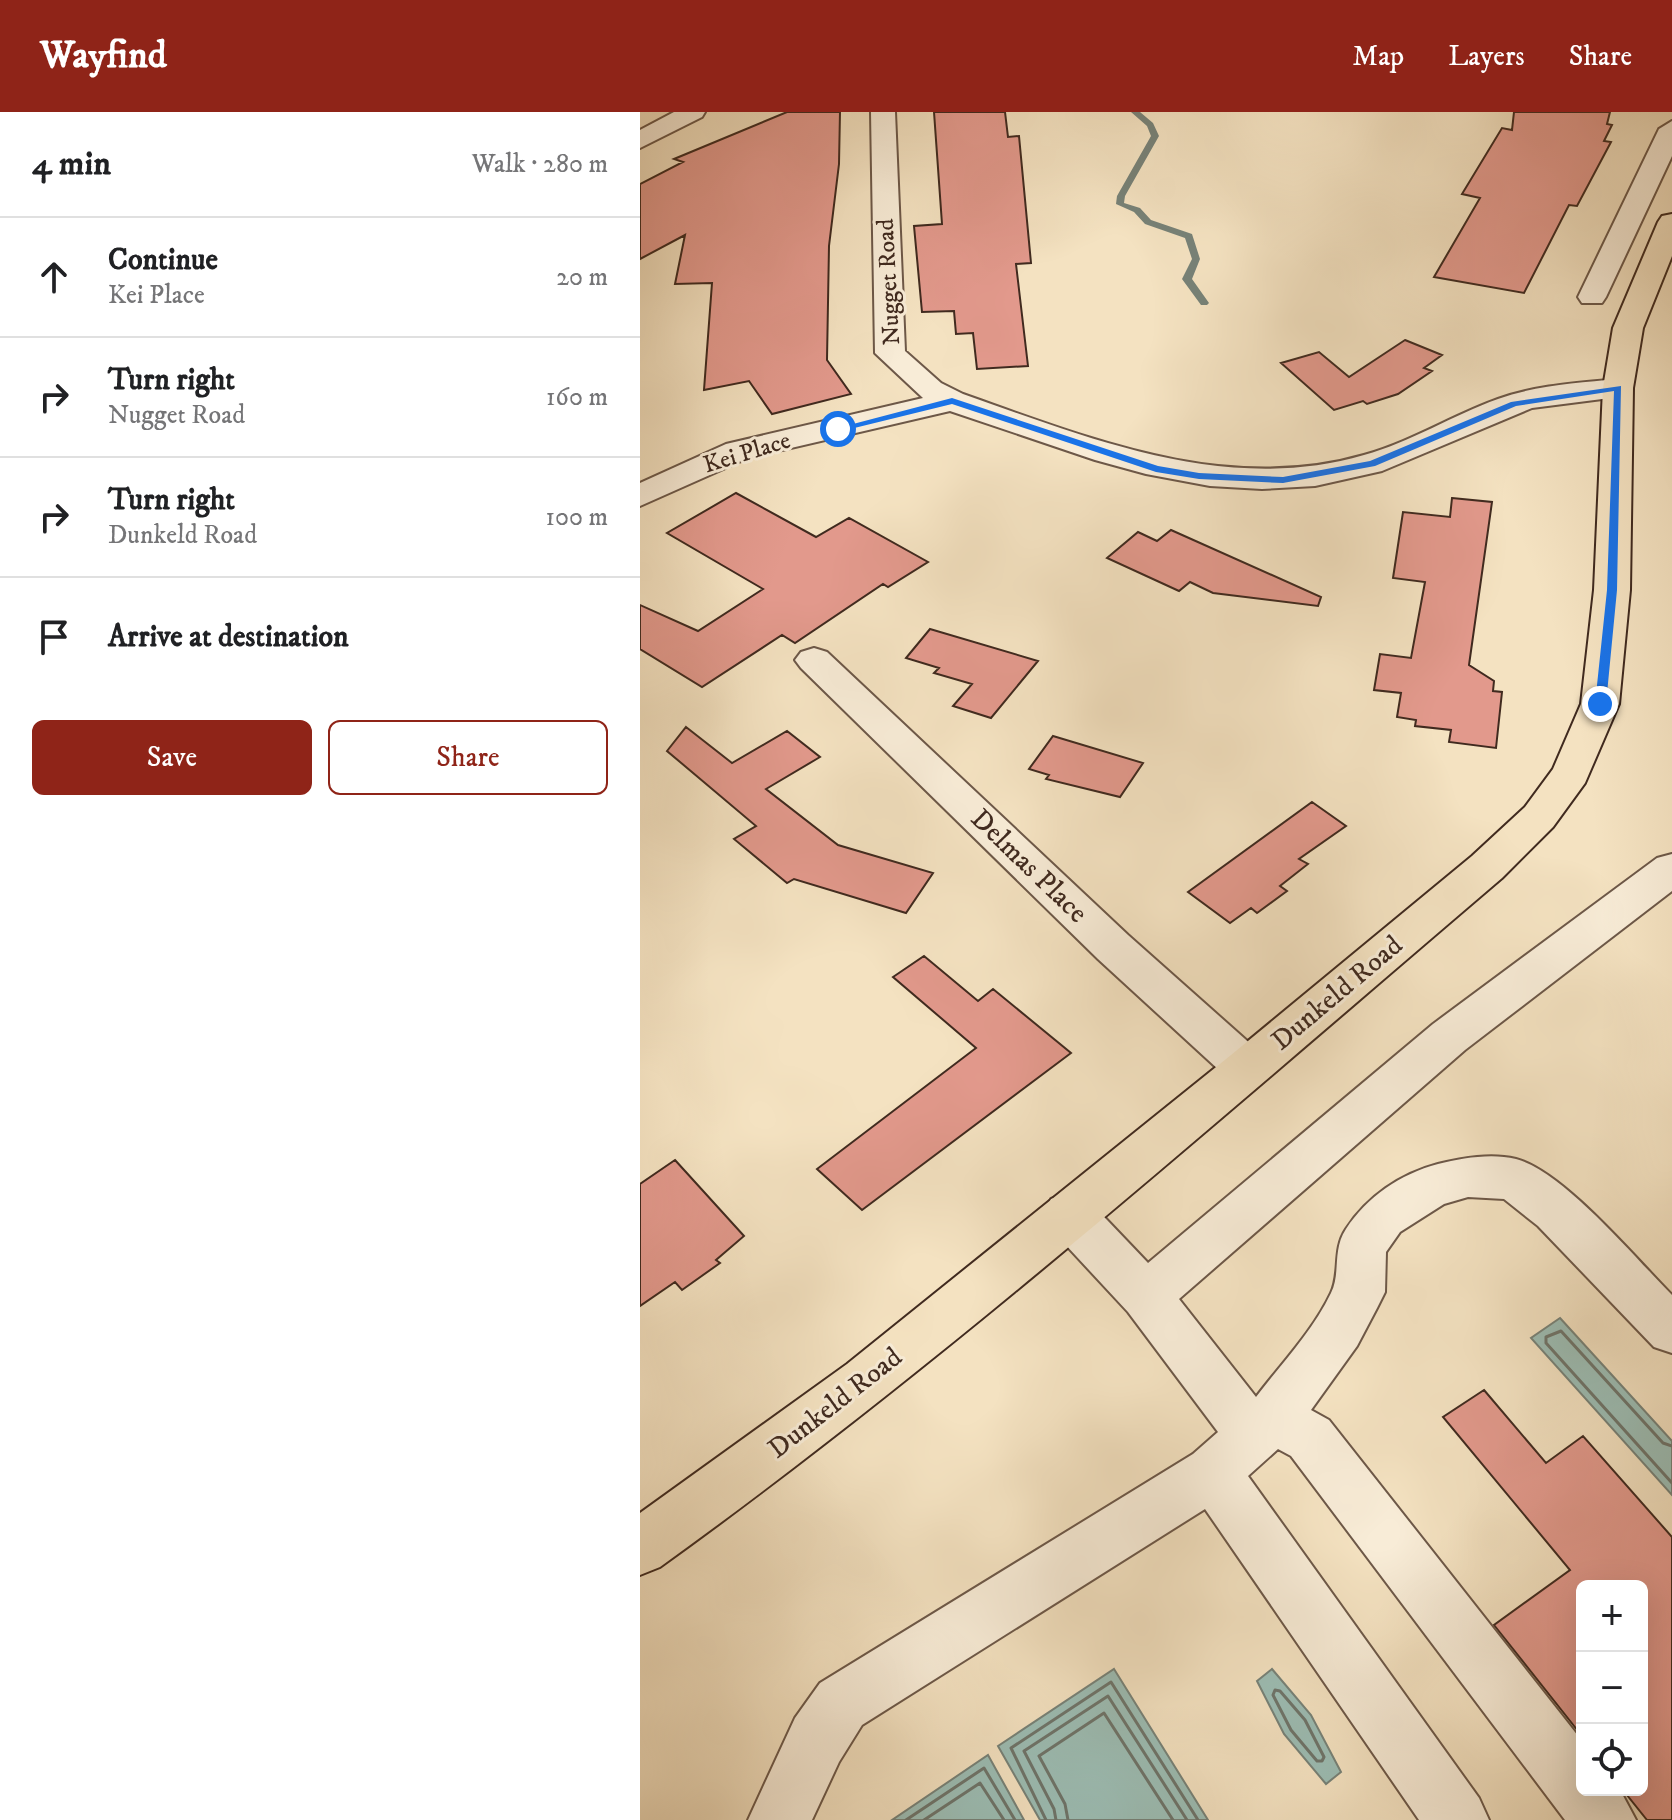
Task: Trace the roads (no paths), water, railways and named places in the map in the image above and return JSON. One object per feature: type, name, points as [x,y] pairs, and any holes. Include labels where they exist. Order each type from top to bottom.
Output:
[{"type":"main road","name":"Dunkeld Road","points":[[640,1547],[854,1390],[1247,1068],[1487,867],[1539,817],[1571,773],[1600,704],[1612,590],[1618,388],[1628,328],[1672,222]]},
{"type":"street","points":[[640,140],[693,112]]},
{"type":"street","name":"Nugget Road","points":[[883,112],[890,353],[930,390],[952,401],[1156,469],[1199,476],[1283,480],[1372,464],[1514,404],[1618,388]]},
{"type":"street","points":[[1592,297],[1672,129]]},
{"type":"street","name":"Kei Place","points":[[640,496],[737,451],[952,401]]},
{"type":"street","name":"Delmas Place","points":[[814,660],[1113,947],[1247,1068]]},
{"type":"street","points":[[1146,1296],[1449,1037],[1672,869]]},
{"type":"street","points":[[780,1820],[817,1740],[841,1704],[1247,1442],[1339,1329],[1359,1292],[1361,1248],[1382,1217],[1430,1187],[1468,1177],[1514,1179],[1556,1211],[1672,1330]]},
{"type":"street","points":[[1069,1214],[1146,1296],[1247,1442],[1457,1820]]},
{"type":"street","points":[[1247,1442],[1310,1438],[1604,1820]]},
{"type":"water","points":[[1560,1318],[1672,1441],[1672,1495],[1531,1338]]},
{"type":"water","points":[[1114,1669],[1208,1820],[1040,1820],[998,1746]]},
{"type":"water","points":[[1272,1669],[1311,1715],[1341,1772],[1326,1784],[1284,1734],[1257,1681]]},
{"type":"water","points":[[988,1755],[1024,1820],[892,1820]]},
{"type":"waterway","points":[[1135,112],[1150,125],[1155,136],[1121,196],[1120,204],[1137,210],[1148,222],[1189,236],[1196,259],[1187,279],[1204,303]]}]
